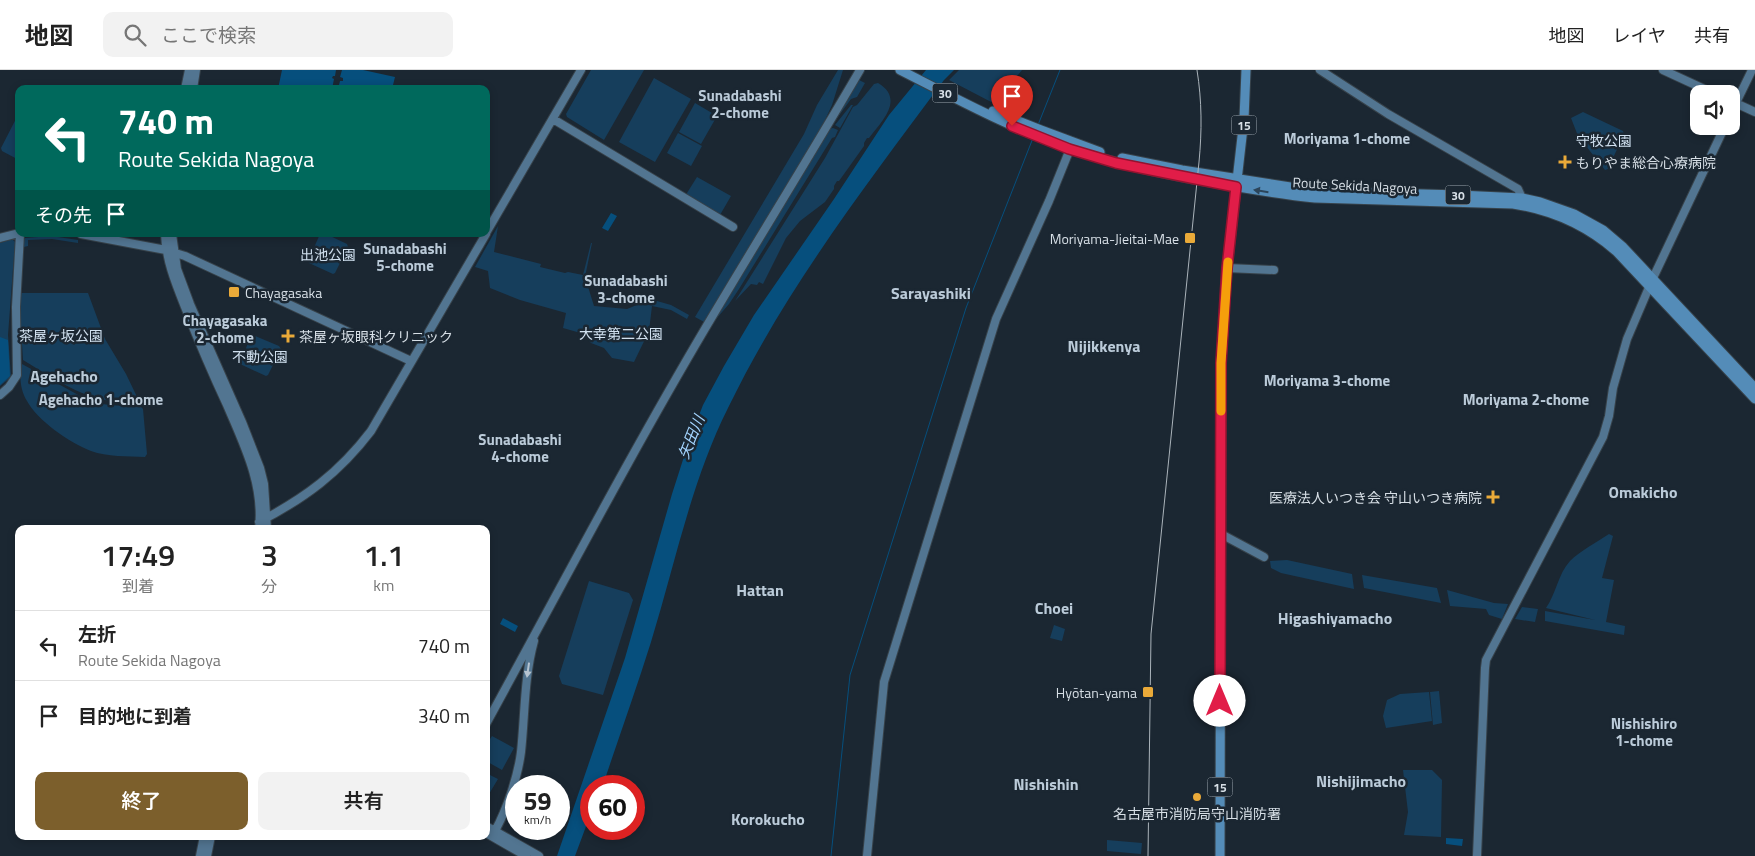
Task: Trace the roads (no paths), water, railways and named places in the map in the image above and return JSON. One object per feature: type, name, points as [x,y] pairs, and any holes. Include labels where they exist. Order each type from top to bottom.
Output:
[{"type":"main road","name":"Route Sekida Nagoya","points":[[900,70],[1012,126],[1039,133]]},
{"type":"main road","name":"Route Sekida Nagoya","points":[[913,70],[1039,133],[1070,145],[1109,156],[1284,195],[1315,198],[1513,204],[1539,209],[1572,221],[1600,238],[1652,282],[1755,388]]},
{"type":"main road","name":"15","points":[[1220,856],[1221,363],[1227,268],[1244,118],[1246,70]]},
{"type":"main road","name":"Route Sekida Nagoya","points":[[1237,183],[1316,191],[1478,195],[1522,198],[1574,214],[1603,230],[1623,247],[1755,399]]},
{"type":"street","points":[[186,85],[189,70]]},
{"type":"street","points":[[193,85],[196,70]]},
{"type":"street","points":[[490,227],[581,70]]},
{"type":"street","points":[[490,717],[540,623],[706,327],[860,70]]},
{"type":"street","points":[[1320,70],[1388,114],[1518,189],[1522,198]]},
{"type":"street","points":[[1664,70],[1696,85]]},
{"type":"street","points":[[1740,91],[1752,70]]},
{"type":"street","points":[[1740,105],[1755,112]]},
{"type":"street","points":[[553,119],[733,227]]},
{"type":"street","points":[[1477,856],[1484,668],[1486,660],[1604,436],[1621,357],[1652,282],[1721,135]]},
{"type":"street","points":[[867,856],[884,682],[996,319],[1049,202],[1070,145]]},
{"type":"street","points":[[0,238],[15,234]]},
{"type":"street","points":[[0,395],[9,387],[17,375],[16,307],[19,237]]},
{"type":"street","points":[[97,237],[166,250],[192,259],[411,361]]},
{"type":"street","points":[[165,237],[166,250],[174,278],[242,437],[255,474],[259,505],[259,525]]},
{"type":"street","points":[[172,237],[177,269],[198,324],[242,422],[260,468],[264,484],[267,525]]},
{"type":"street","points":[[260,525],[267,518],[308,492],[343,465],[371,431],[484,237]]},
{"type":"street","points":[[1227,268],[1274,270]]},
{"type":"street","points":[[1220,534],[1264,557]]},
{"type":"street","points":[[499,836],[521,754],[527,676],[531,652],[540,623]]},
{"type":"street","points":[[490,829],[526,856]]},
{"type":"street","points":[[490,834],[499,836],[538,856]]},
{"type":"street","points":[[200,856],[203,840]]},
{"type":"street","points":[[207,856],[209,840]]},
{"type":"water","points":[[282,70],[336,70],[335,76],[332,78],[334,79],[333,85],[279,85]]},
{"type":"water","points":[[342,70],[363,70],[395,77],[393,85],[339,85],[340,81],[343,81],[343,78],[340,77]]},
{"type":"water","name":"矢田川","points":[[926,70],[954,70],[944,80],[828,239],[750,364],[715,436],[704,465],[651,642],[606,775],[585,775],[625,658],[672,494],[703,405],[754,315],[889,115]]},
{"type":"water","points":[[611,213],[617,216],[608,231],[602,228]]},
{"type":"water","points":[[0,337],[8,340],[10,376],[0,385]]},
{"type":"water","points":[[503,618],[518,626],[515,632],[500,624]]},
{"type":"water","name":"矢田川","points":[[580,789],[581,840],[575,856],[557,856],[562,840],[570,840],[570,818]]},
{"type":"water","points":[[1446,838],[1463,839],[1462,846],[1446,844]]},
{"type":"waterway","points":[[1038,125],[1060,70]]},
{"type":"waterway","points":[[831,856],[850,675],[966,308],[1033,138]]},
{"type":"railway","points":[[1148,856],[1151,634],[1200,150],[1201,105],[1197,70]]},
{"type":"place","name":"もりやま総合心療病院","points":[[1565,162]]},
{"type":"place","name":"Moriyama-Jieitai-Mae","points":[[1190,238]]},
{"type":"place","name":"Chayagasaka","points":[[234,292]]},
{"type":"place","name":"茶屋ヶ坂眼科クリニック","points":[[288,336]]},
{"type":"place","name":"医療法人いつき会 守山いつき病院","points":[[1493,497]]},
{"type":"place","name":"Hyōtan-yama","points":[[1148,692]]},
{"type":"place","name":"名古屋市消防局守山消防署","points":[[1197,797]]},
{"type":"district","name":"Sunadabashi 2-chome","points":[[740,104]]},
{"type":"district","name":"Moriyama 1-chome","points":[[1347,138]]},
{"type":"district","name":"Sunadabashi 5-chome","points":[[405,256]]},
{"type":"district","name":"Sunadabashi 3-chome","points":[[626,288]]},
{"type":"district","name":"Sarayashiki","points":[[931,293]]},
{"type":"district","name":"Chayagasaka 2-chome","points":[[225,328]]},
{"type":"district","name":"Nijikkenya","points":[[1104,346]]},
{"type":"district","name":"Agehacho","points":[[64,376]]},
{"type":"district","name":"Moriyama 3-chome","points":[[1327,380]]},
{"type":"district","name":"Agehacho 1-chome","points":[[101,399]]},
{"type":"district","name":"Moriyama 2-chome","points":[[1526,399]]},
{"type":"district","name":"Sunadabashi 4-chome","points":[[520,448]]},
{"type":"district","name":"Omakicho","points":[[1643,492]]},
{"type":"district","name":"Hattan","points":[[760,590]]},
{"type":"district","name":"Choei","points":[[1054,608]]},
{"type":"district","name":"Higashiyamacho","points":[[1335,618]]},
{"type":"district","name":"Nishishiro 1-chome","points":[[1644,732]]},
{"type":"district","name":"Nishijimacho","points":[[1361,781]]},
{"type":"district","name":"Nishishin","points":[[1046,784]]},
{"type":"district","name":"Korokucho","points":[[768,819]]},
{"type":"park label","name":"守牧公園","points":[[1604,140]]},
{"type":"park label","name":"出池公園","points":[[328,254]]},
{"type":"park label","name":"大幸第二公園","points":[[621,333]]},
{"type":"park label","name":"茶屋ヶ坂公園","points":[[61,335]]},
{"type":"park label","name":"不動公園","points":[[260,356]]}]
